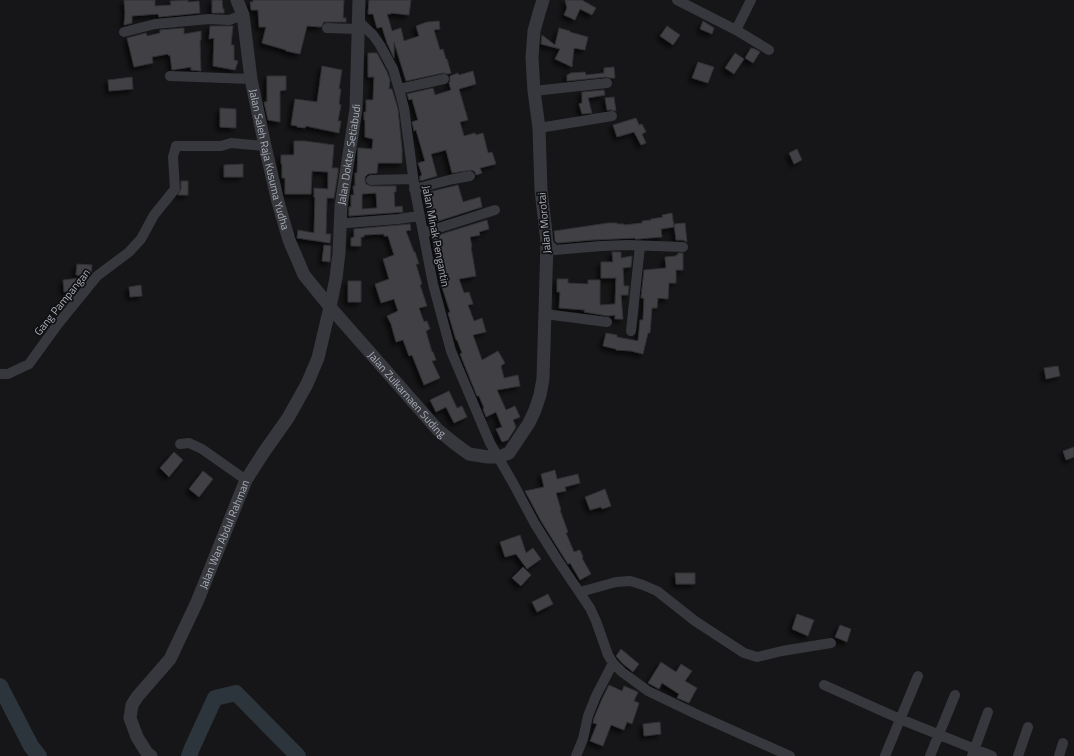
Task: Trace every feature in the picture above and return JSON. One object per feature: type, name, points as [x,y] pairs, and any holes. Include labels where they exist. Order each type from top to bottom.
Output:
[{"type":"street","name":"Jalan Saleh Raja Kusuma Yudha","points":[[237,0],[243,16],[251,79],[264,146],[289,240],[304,275],[330,307]]},
{"type":"street","name":"Jalan Dokter Setiabudi","points":[[330,307],[339,253],[341,206],[356,109],[359,0]]},
{"type":"street","name":"Jalan Morotai","points":[[499,457],[509,453],[529,423],[538,403],[543,378],[547,242],[541,190],[538,128],[532,58],[534,31],[543,0]]},
{"type":"street","points":[[677,0],[736,30],[769,50]]},
{"type":"street","points":[[736,30],[751,0]]},
{"type":"street","points":[[124,32],[155,24],[209,19],[229,20],[243,16]]},
{"type":"street","points":[[327,28],[358,25]]},
{"type":"street","name":"Jalan Minak Pengantin","points":[[358,25],[373,35],[380,45],[393,69],[399,89],[404,108],[419,216],[433,284],[452,351],[490,443],[535,524],[590,608],[608,655],[613,663]]},
{"type":"street","points":[[170,76],[251,79]]},
{"type":"street","points":[[399,89],[444,79]]},
{"type":"street","points":[[534,91],[607,83]]},
{"type":"street","points":[[538,128],[612,116]]},
{"type":"street","name":"Gang Pampangan","points":[[0,374],[8,374],[29,364],[58,324],[97,276],[129,252],[141,239],[154,215],[175,189],[173,157],[176,146],[221,146],[231,144],[264,146]]},
{"type":"street","points":[[371,180],[414,184],[470,176]]},
{"type":"street","points":[[423,233],[495,210]]},
{"type":"street","points":[[347,223],[419,216]]},
{"type":"street","points":[[547,242],[555,250],[601,246],[683,247]]},
{"type":"street","points":[[631,331],[640,246]]},
{"type":"street","name":"Jalan Zulkarnaen Suding","points":[[330,307],[438,430],[469,454],[488,458],[499,457]]},
{"type":"street","name":"Jalan Wan Abdul Rahman","points":[[151,756],[137,737],[130,718],[132,705],[137,697],[170,659],[197,602],[246,480],[288,418],[307,384],[318,358],[330,307]]},
{"type":"street","points":[[545,314],[608,322]]},
{"type":"street","points":[[180,444],[189,443],[202,449],[246,480]]},
{"type":"street","points":[[580,592],[616,582],[630,581],[643,585],[657,591],[695,622],[744,653],[756,657],[831,643]]},
{"type":"street","points":[[576,756],[583,739],[588,716],[596,696],[613,663],[622,672],[648,691],[790,756]]},
{"type":"street","points":[[885,756],[918,676]]},
{"type":"street","points":[[824,685],[900,719],[939,734],[973,752],[992,756]]},
{"type":"street","points":[[930,756],[955,695]]},
{"type":"street","points":[[973,752],[988,712]]},
{"type":"street","points":[[1018,756],[1028,727]]},
{"type":"street","points":[[1058,756],[1063,743]]},
{"type":"building","points":[[124,0],[155,0],[155,6],[171,5],[170,1],[199,1],[200,13],[159,17],[158,14],[132,16],[132,23],[124,25]]},
{"type":"building","points":[[212,0],[222,0],[224,13],[212,13]]},
{"type":"building","points":[[253,0],[344,0],[343,18],[346,18],[346,22],[324,22],[321,27],[307,26],[300,54],[286,51],[262,43],[266,27],[259,27],[258,10],[251,10],[250,2],[253,2]]},
{"type":"building","points":[[369,0],[411,0],[409,15],[387,14],[392,31],[401,28],[404,41],[419,36],[416,26],[427,22],[439,21],[440,29],[434,30],[440,50],[443,49],[451,73],[443,73],[406,81],[394,42],[394,58],[382,27],[377,28],[373,14],[368,14]]},
{"type":"building","points":[[565,0],[582,0],[596,8],[592,15],[580,9],[575,20],[564,15],[567,8]]},
{"type":"building","points":[[703,21],[714,28],[712,34],[700,29]]},
{"type":"building","points":[[210,26],[233,26],[231,45],[234,45],[234,60],[238,61],[235,70],[213,66],[214,38],[209,39]]},
{"type":"building","points":[[667,26],[680,35],[673,45],[660,36]]},
{"type":"building","points":[[184,28],[184,34],[201,31],[201,71],[191,70],[191,67],[172,70],[170,55],[169,56],[168,54],[152,57],[153,63],[134,67],[127,38],[146,33],[147,36],[160,33],[160,30]]},
{"type":"building","points":[[559,28],[588,37],[585,50],[574,48],[572,67],[555,59],[560,49],[541,44],[542,35],[555,45]]},
{"type":"building","points":[[751,48],[760,52],[753,63],[745,58]]},
{"type":"building","points":[[368,53],[377,53],[390,80],[389,89],[392,89],[398,109],[402,163],[378,163],[377,173],[368,174],[365,177],[365,181],[366,184],[371,186],[396,186],[396,192],[394,192],[395,207],[402,206],[403,212],[349,216],[351,195],[354,195],[353,186],[355,186],[355,173],[357,173],[358,148],[372,149],[373,139],[365,137],[364,120],[366,100],[373,100],[374,77],[368,77]],"holes":[[[376,193],[377,208],[362,209],[362,194]]]},
{"type":"building","points":[[735,53],[744,59],[734,74],[725,68]]},
{"type":"building","points":[[698,62],[714,67],[708,83],[692,78]]},
{"type":"building","points":[[322,66],[342,70],[339,89],[341,89],[339,104],[341,105],[338,121],[341,121],[339,133],[306,126],[305,128],[291,125],[295,99],[317,102]]},
{"type":"building","points":[[614,67],[615,78],[606,77],[567,81],[567,75],[571,73],[585,72],[586,75],[604,73],[604,68]]},
{"type":"building","points":[[473,71],[476,84],[459,89],[468,120],[460,122],[464,136],[475,133],[476,135],[483,133],[488,153],[492,152],[496,164],[480,168],[482,173],[476,175],[472,170],[452,173],[446,150],[431,154],[437,176],[420,181],[420,176],[422,175],[418,163],[425,161],[416,130],[414,131],[412,122],[418,120],[412,99],[409,100],[407,94],[433,88],[435,95],[451,90],[449,83],[450,76],[458,73],[459,75]]},
{"type":"building","points":[[267,76],[286,76],[286,90],[280,91],[280,122],[268,120],[264,102],[267,102]]},
{"type":"building","points":[[132,77],[133,89],[109,91],[108,80]]},
{"type":"building","points":[[604,90],[605,95],[588,98],[592,113],[582,114],[579,104],[582,103],[582,92]]},
{"type":"building","points":[[614,97],[616,111],[607,110],[605,98]]},
{"type":"building","points":[[220,108],[236,109],[236,128],[220,127]]},
{"type":"building","points":[[636,118],[639,125],[642,124],[646,132],[642,134],[646,143],[641,145],[634,132],[617,137],[613,125]]},
{"type":"building","points":[[294,141],[334,145],[332,168],[338,168],[338,173],[334,198],[327,198],[326,234],[331,234],[330,243],[297,238],[298,230],[314,233],[314,188],[328,189],[328,172],[312,171],[311,194],[285,194],[285,178],[282,178],[281,155],[294,155]]},
{"type":"building","points":[[797,149],[802,160],[794,164],[789,153]]},
{"type":"building","points":[[243,164],[243,177],[224,177],[224,165]]},
{"type":"building","points":[[181,181],[188,181],[188,195],[178,195],[181,189]]},
{"type":"building","points":[[458,185],[463,202],[480,197],[482,207],[429,224],[426,214],[431,213],[425,193]]},
{"type":"building","points":[[672,213],[674,227],[661,229],[662,237],[557,243],[555,241],[554,231],[608,223],[624,225],[642,223],[642,221],[663,217],[662,215]]},
{"type":"building","points":[[487,220],[489,229],[479,232],[480,235],[470,237],[476,276],[459,279],[464,293],[469,292],[473,304],[468,305],[474,321],[482,318],[486,332],[473,335],[482,360],[498,351],[505,363],[501,366],[504,378],[518,375],[520,386],[497,390],[506,410],[515,406],[520,417],[513,420],[516,427],[508,440],[502,442],[496,429],[502,427],[496,412],[486,417],[484,408],[479,396],[477,396],[460,354],[462,353],[456,340],[448,313],[450,312],[442,287],[432,237]]},
{"type":"building","points":[[685,223],[687,242],[683,240],[676,240],[674,224]]},
{"type":"building","points":[[410,224],[411,230],[406,231],[419,264],[416,264],[422,284],[420,285],[427,306],[419,308],[424,322],[427,321],[430,329],[426,331],[436,360],[432,361],[440,378],[424,385],[412,355],[409,356],[403,340],[396,342],[387,316],[398,311],[394,299],[381,303],[375,284],[389,279],[383,259],[394,255],[388,236],[384,236],[384,234],[364,235],[364,237],[361,237],[361,246],[351,246],[351,238],[354,237],[354,229]]},
{"type":"building","points":[[324,245],[331,246],[330,262],[322,261]]},
{"type":"building","points":[[612,252],[621,252],[621,258],[632,256],[631,267],[623,268],[624,286],[629,286],[628,295],[621,295],[623,319],[615,319],[615,315],[608,316],[584,312],[585,310],[559,308],[560,292],[557,292],[557,279],[568,279],[568,283],[588,284],[588,280],[600,280],[600,305],[615,304],[616,278],[601,278],[601,262],[613,262]]},
{"type":"building","points":[[678,253],[683,253],[683,270],[676,270],[676,283],[669,283],[668,299],[658,298],[657,308],[652,308],[650,333],[648,333],[643,354],[631,351],[616,350],[603,346],[606,333],[617,335],[617,337],[638,341],[640,320],[643,320],[644,298],[641,298],[644,270],[666,268],[665,257],[676,256]]},
{"type":"building","points":[[77,264],[92,265],[91,274],[88,276],[76,275]]},
{"type":"building","points":[[80,278],[81,285],[77,290],[64,292],[63,280]]},
{"type":"building","points":[[348,281],[361,281],[361,302],[348,302]]},
{"type":"building","points":[[141,285],[142,296],[130,297],[129,287]]},
{"type":"building","points":[[1058,366],[1060,376],[1046,379],[1044,368]]},
{"type":"building","points":[[449,391],[457,408],[462,406],[467,417],[454,423],[446,407],[436,412],[430,400]]},
{"type":"building","points":[[1074,447],[1074,457],[1066,460],[1063,451]]},
{"type":"building","points":[[174,452],[183,460],[169,477],[160,468]]},
{"type":"building","points":[[555,470],[557,479],[578,474],[580,483],[565,487],[566,491],[556,493],[568,532],[566,533],[574,552],[580,550],[583,557],[582,558],[591,574],[580,580],[541,521],[525,491],[544,487],[541,474]]},
{"type":"building","points":[[203,471],[213,479],[199,497],[189,489]]},
{"type":"building","points":[[605,489],[611,506],[602,509],[601,507],[590,510],[585,497]]},
{"type":"building","points":[[520,535],[526,553],[533,548],[541,559],[527,569],[516,554],[505,557],[500,542]]},
{"type":"building","points":[[523,567],[531,575],[521,586],[512,578]]},
{"type":"building","points":[[675,573],[695,573],[695,584],[676,584]]},
{"type":"building","points":[[548,594],[553,604],[537,612],[532,602]]},
{"type":"building","points":[[797,614],[814,620],[808,636],[792,629]]},
{"type":"building","points":[[840,625],[851,629],[847,642],[835,637]]},
{"type":"building","points":[[621,649],[639,664],[633,672],[616,656]]},
{"type":"building","points":[[661,662],[676,672],[681,664],[692,671],[685,681],[697,688],[689,703],[677,698],[679,694],[662,683],[659,689],[648,683]]},
{"type":"building","points":[[609,685],[622,691],[624,686],[638,692],[634,701],[639,703],[632,724],[627,722],[624,730],[611,725],[603,746],[590,741],[597,724],[593,723],[594,718]]},
{"type":"building","points":[[660,722],[661,734],[644,736],[643,724]]},
{"type":"waterway","points":[[0,686],[31,746],[39,756]]},
{"type":"waterway","points":[[189,756],[215,698],[236,693],[298,756]]}]
